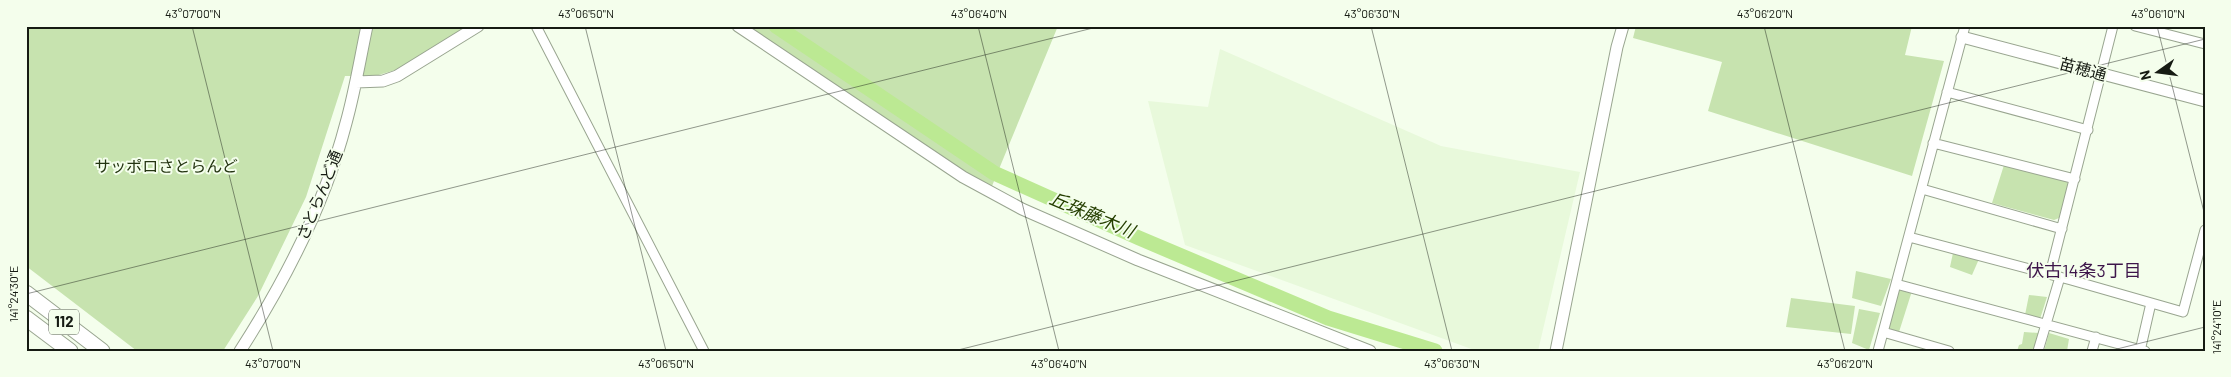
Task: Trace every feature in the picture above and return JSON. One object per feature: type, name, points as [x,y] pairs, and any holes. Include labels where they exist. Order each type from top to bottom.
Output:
[{"type":"main road","name":"112","points":[[26,293],[102,351]]},
{"type":"main road","name":"112","points":[[26,318],[70,351]]},
{"type":"street","name":"さとらんど通","points":[[240,351],[260,320],[310,224],[346,125],[367,26]]},
{"type":"street","points":[[356,82],[382,81],[397,76],[478,26]]},
{"type":"street","points":[[536,26],[704,351]]},
{"type":"street","points":[[738,26],[963,177],[1002,199],[1138,260],[1370,351]]},
{"type":"street","points":[[1556,351],[1623,26]]},
{"type":"street","points":[[2050,274],[2076,179],[2113,26]]},
{"type":"street","points":[[2136,26],[2162,30],[2205,44]]},
{"type":"street","points":[[1878,351],[1963,32]]},
{"type":"street","name":"苗穂通","points":[[1963,32],[2101,74],[2205,101]]},
{"type":"street","points":[[1946,92],[2088,130]]},
{"type":"street","points":[[1934,143],[2076,179]]},
{"type":"street","points":[[1922,189],[2062,230]]},
{"type":"street","points":[[1909,237],[2050,274],[2183,312],[2200,262],[2205,230]]},
{"type":"street","points":[[2038,351],[2060,278]]},
{"type":"street","points":[[1896,284],[2047,323],[2141,350],[2151,303]]},
{"type":"street","points":[[1883,332],[1949,351]]},
{"type":"street","points":[[2092,351],[2096,337]]},
{"type":"shaded area","points":[[1220,49],[1441,146],[1580,172],[1538,351],[1477,351],[1185,245],[1148,101],[1208,107]]},
{"type":"green space","name":"サッポロさとらんど","points":[[26,26],[469,26],[399,69],[375,76],[345,76],[306,197],[258,296],[223,351],[137,351],[26,266]]},
{"type":"green space","points":[[748,26],[1058,26],[992,186],[988,186],[953,165]]},
{"type":"green space","points":[[1636,26],[1912,26],[1905,55],[1944,61],[1912,176],[1708,111],[1722,62],[1633,38]]},
{"type":"green space","points":[[2004,165],[2066,180],[2068,184],[2059,218],[2054,220],[1992,203]]},
{"type":"green space","points":[[1953,253],[1979,259],[1972,275],[1950,267]]},
{"type":"green space","points":[[1856,271],[1891,279],[1881,306],[1852,298]]},
{"type":"green space","points":[[1899,288],[1912,291],[1899,332],[1888,328]]},
{"type":"green space","points":[[2029,295],[2047,297],[2040,319],[2025,315]]},
{"type":"green space","points":[[1791,298],[1855,306],[1851,334],[1786,327]]},
{"type":"green space","points":[[1859,309],[1880,313],[1869,350],[1852,343]]},
{"type":"green space","points":[[2024,332],[2039,333],[2033,351],[2017,351],[2019,345],[2022,344]]},
{"type":"green space","points":[[2049,333],[2069,339],[2067,351],[2044,351]]},
{"type":"waterway","name":"丘珠藤木川","points":[[776,26],[994,173],[1139,238],[1328,318],[1435,351]]},
{"type":"district","name":"伏古14条3丁目","points":[[2084,271]]}]
